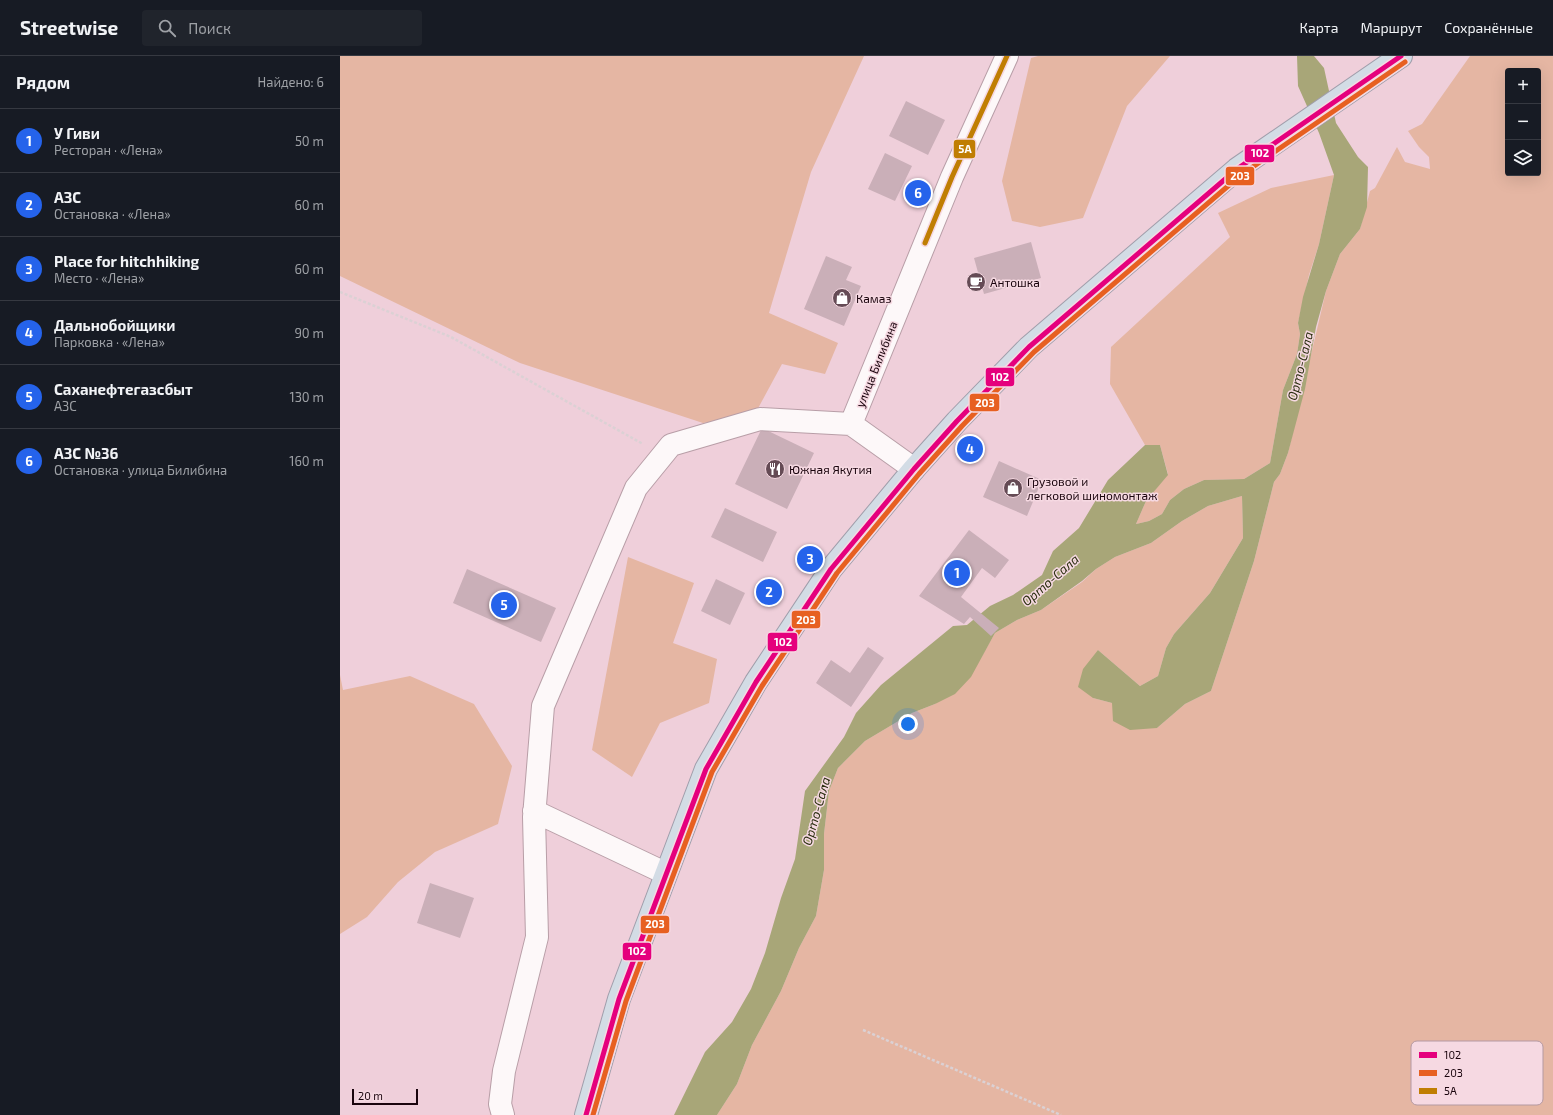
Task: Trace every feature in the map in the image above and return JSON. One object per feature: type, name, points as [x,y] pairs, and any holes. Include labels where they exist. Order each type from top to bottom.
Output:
[{"type":"highway","points":[[586,1115],[619,999],[665,873],[706,768],[756,682],[831,569],[956,421],[1029,347],[1237,169],[1360,86],[1401,56]]},
{"type":"street","name":"улица Билибина","points":[[851,424],[952,177],[1007,56]]},
{"type":"street","points":[[503,1115],[500,1104],[504,1071],[537,937],[534,811],[543,706],[636,488],[671,445],[760,419],[851,424],[914,469]]},
{"type":"street","points":[[534,811],[665,873]]},
{"type":"path","points":[[340,292],[451,337],[663,454]]},
{"type":"path","points":[[863,1030],[1061,1115]]},
{"type":"shaded area","points":[[340,56],[864,56],[811,172],[769,313],[838,343],[825,374],[782,364],[755,414],[703,423],[520,363],[340,276]]},
{"type":"shaded area","points":[[1038,56],[1170,56],[1127,106],[1083,218],[1040,227],[1012,221],[1002,181],[1031,58]]},
{"type":"shaded area","points":[[1470,56],[1553,56],[1553,1115],[717,1115],[737,1084],[752,1045],[781,991],[799,948],[816,916],[824,870],[824,834],[829,791],[838,768],[865,741],[912,713],[935,704],[978,663],[995,633],[1017,620],[1041,610],[1082,582],[1096,569],[1115,557],[1151,543],[1182,521],[1208,506],[1242,496],[1243,538],[1210,593],[1174,634],[1166,648],[1158,676],[1140,686],[1098,650],[1093,698],[1112,703],[1157,728],[1185,704],[1211,691],[1254,561],[1274,482],[1280,474],[1288,453],[1326,291],[1340,254],[1360,229],[1370,191],[1375,188],[1397,147],[1405,162],[1430,169],[1429,157],[1419,147],[1408,131],[1422,124]]},
{"type":"shaded area","points":[[1334,175],[1319,244],[1309,275],[1298,323],[1300,334],[1297,354],[1283,390],[1270,463],[1244,479],[1204,480],[1184,489],[1170,500],[1162,514],[1149,521],[1136,524],[1146,501],[1168,474],[1160,445],[1145,445],[1110,384],[1111,347],[1230,237],[1218,213],[1271,188]]},
{"type":"shaded area","points":[[628,557],[694,583],[673,643],[717,659],[709,703],[660,723],[632,777],[592,750]]},
{"type":"shaded area","points":[[340,675],[343,690],[410,676],[474,704],[512,766],[498,824],[435,852],[398,882],[367,917],[340,934]]},
{"type":"water","name":"Орто-Сала","points":[[1297,56],[1314,56],[1324,68],[1336,123],[1358,157],[1368,167],[1367,207],[1360,229],[1340,254],[1326,291],[1316,327],[1305,389],[1288,453],[1280,474],[1274,482],[1254,561],[1211,691],[1185,704],[1157,728],[1130,730],[1113,721],[1112,703],[1093,698],[1078,687],[1083,669],[1098,650],[1140,686],[1158,676],[1166,648],[1174,634],[1210,593],[1243,538],[1242,496],[1208,506],[1182,521],[1151,543],[1115,557],[1096,569],[1082,581],[1041,610],[1017,620],[995,633],[971,677],[955,694],[912,713],[865,741],[838,768],[829,791],[824,834],[824,870],[816,916],[799,948],[781,991],[752,1045],[737,1084],[717,1115],[674,1115],[705,1052],[732,1022],[751,989],[765,953],[781,898],[795,859],[805,791],[844,737],[856,713],[881,685],[953,626],[967,625],[990,606],[1013,595],[1042,575],[1053,551],[1079,528],[1108,480],[1145,445],[1160,445],[1168,475],[1146,501],[1136,524],[1149,521],[1162,514],[1170,500],[1184,489],[1204,480],[1244,479],[1270,463],[1283,390],[1297,354],[1300,334],[1298,323],[1303,297],[1319,244],[1334,175],[1319,133],[1298,86]]},
{"type":"building","points":[[906,101],[945,120],[928,155],[889,136]]},
{"type":"building","points":[[885,153],[912,166],[895,201],[868,189]]},
{"type":"building","points":[[1031,242],[1041,278],[984,294],[974,258]]},
{"type":"building","points":[[826,256],[852,267],[846,280],[861,286],[844,326],[804,309]]},
{"type":"building","name":"Южная Якутия","points":[[762,428],[814,453],[787,509],[735,484]]},
{"type":"building","name":"Грузовой и легковой шиномонтаж","points":[[999,461],[1042,480],[1027,516],[983,497]]},
{"type":"building","points":[[725,508],[777,532],[763,562],[711,537]]},
{"type":"building","points":[[969,530],[1009,560],[995,578],[982,568],[961,597],[999,628],[991,636],[970,617],[964,624],[919,596]]},
{"type":"building","points":[[467,569],[556,608],[541,642],[453,603]]},
{"type":"building","points":[[716,579],[745,593],[730,625],[701,611]]},
{"type":"building","points":[[868,647],[884,658],[851,707],[816,683],[831,660],[850,673]]},
{"type":"building","points":[[430,883],[474,898],[460,938],[417,923]]},
{"type":"transit line","name":"5А","points":[[925,243],[952,177],[1007,56]]},
{"type":"transit line","name":"102","points":[[586,1115],[619,999],[706,769],[756,682],[831,569],[914,469],[957,421],[1029,347],[1237,169],[1401,56]]},
{"type":"transit line","name":"203","points":[[593,1115],[626,1001],[712,772],[762,686],[837,573],[919,474],[962,426],[1034,352],[1241,175],[1405,62]]},
{"type":"place","name":"АЗС №36","points":[[918,193]]},
{"type":"place","name":"Антошка","points":[[976,282]]},
{"type":"place","name":"Камаз","points":[[842,298]]},
{"type":"place","name":"Дальнобойщики","points":[[970,449]]},
{"type":"place","name":"Южная Якутия","points":[[775,469]]},
{"type":"place","name":"Грузовой и легковой шиномонтаж","points":[[1013,488]]},
{"type":"place","name":"Place for hitchhiking","points":[[810,559]]},
{"type":"place","name":"У Гиви","points":[[957,573]]},
{"type":"place","name":"АЗС","points":[[769,592]]},
{"type":"place","name":"Саханефтегазсбыт","points":[[504,605]]}]
